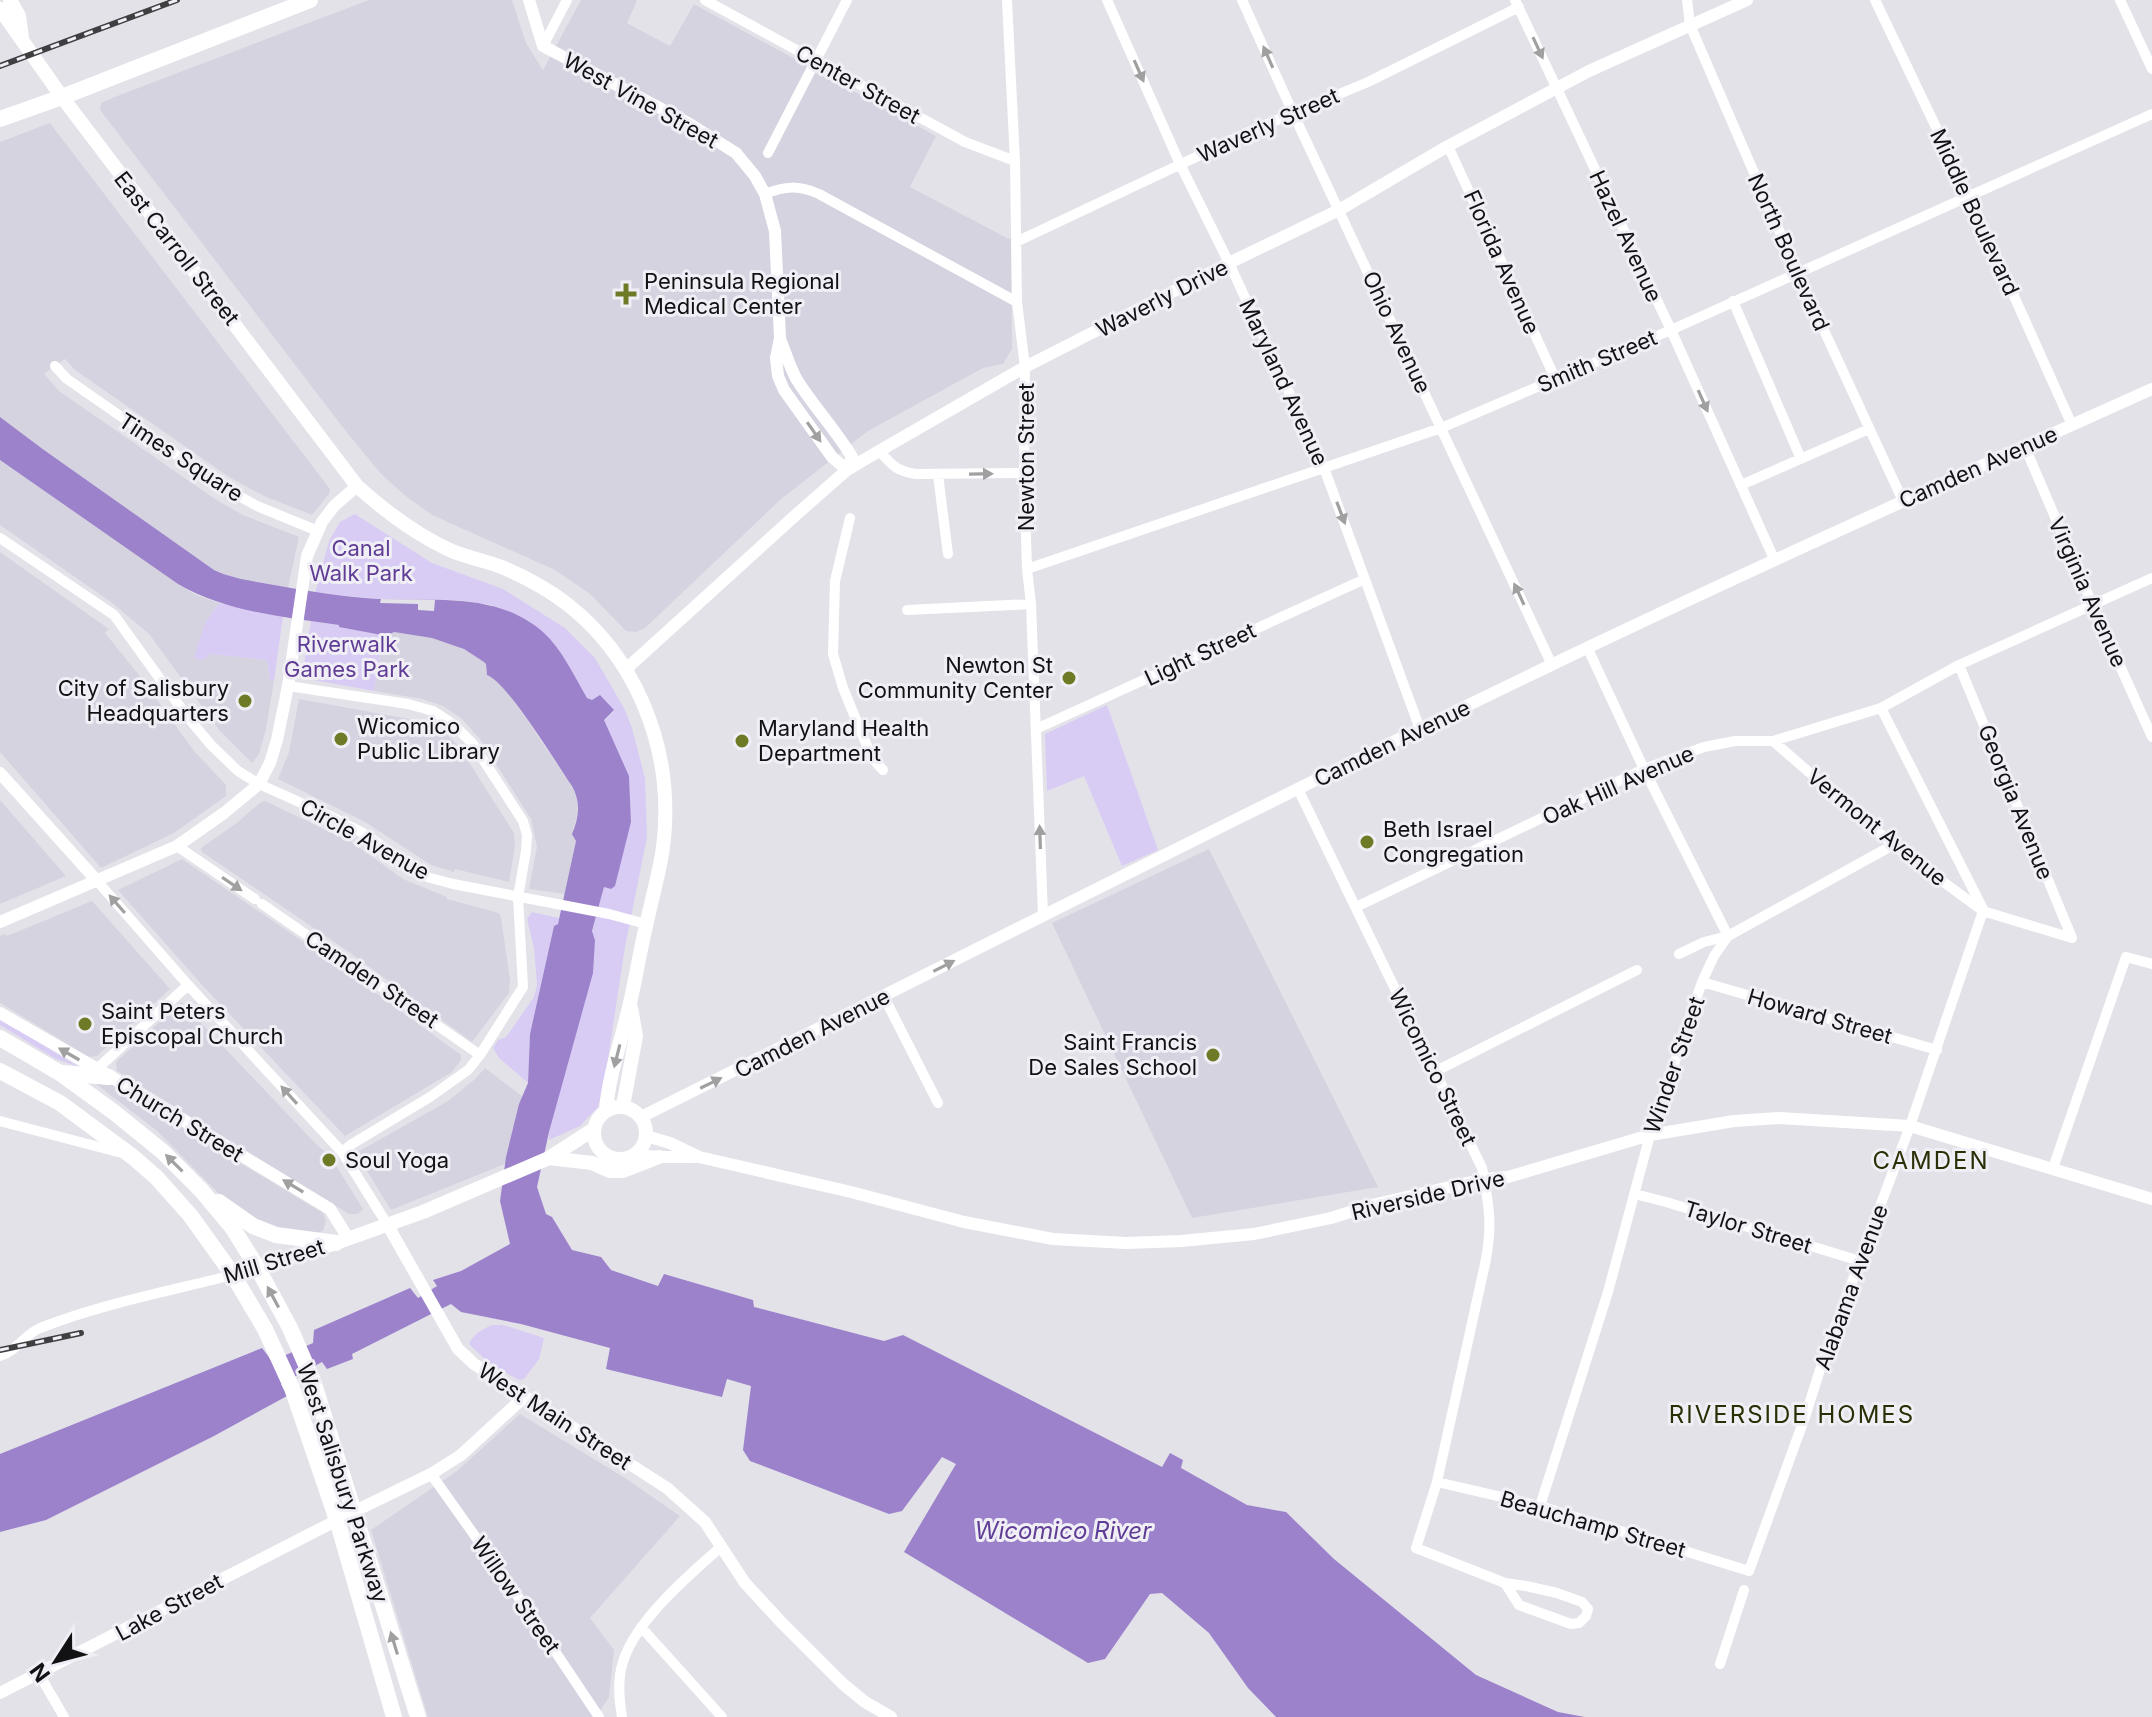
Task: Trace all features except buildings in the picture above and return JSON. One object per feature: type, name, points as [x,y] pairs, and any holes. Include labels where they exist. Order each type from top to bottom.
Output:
[{"type":"main road","points":[[10,0],[19,16],[23,42]]},
{"type":"main road","points":[[0,119],[310,0]]},
{"type":"main road","name":"East Carroll Street","points":[[0,9],[62,97],[357,486],[388,514],[429,540],[505,569],[567,604],[610,646],[640,697],[657,744],[666,802],[661,861],[606,1110]]},
{"type":"main road","points":[[623,1106],[636,1036],[630,1002]]},
{"type":"main road","name":"West Salisbury Parkway","points":[[0,1038],[60,1073],[163,1152],[232,1227],[257,1267],[290,1328],[313,1381],[418,1717]]},
{"type":"main road","name":"West Salisbury Parkway","points":[[0,1071],[60,1103],[156,1177],[190,1215],[233,1275],[265,1329],[292,1388],[337,1520],[394,1717]]},
{"type":"main road","points":[[60,1073],[102,1073]]},
{"type":"main road","points":[[623,1106],[641,1117],[646,1136],[644,1144],[634,1155],[611,1158],[597,1147],[595,1122],[606,1110],[623,1106]]},
{"type":"main road","name":"Mill Street","points":[[233,1275],[423,1212],[547,1159],[594,1129]]},
{"type":"main road","name":"Mill Street","points":[[547,1159],[580,1152],[611,1158]]},
{"type":"main road","points":[[547,1159],[592,1163],[610,1171],[623,1171],[659,1157]]},
{"type":"main road","points":[[201,1190],[253,1226],[276,1235],[342,1240]]},
{"type":"street","name":"West Vine Street","points":[[529,0],[543,46],[688,123],[736,153],[755,176],[765,194],[775,231],[780,338],[799,383],[852,457],[847,470]]},
{"type":"street","points":[[543,46],[567,0]]},
{"type":"street","name":"Center Street","points":[[705,0],[965,142],[1015,161]]},
{"type":"street","points":[[768,153],[847,0]]},
{"type":"street","name":"Newton Street","points":[[1007,0],[1015,161],[1017,302],[1025,367],[1027,569],[1043,915]]},
{"type":"street","name":"Maryland Avenue","points":[[1107,0],[1180,164],[1324,468],[1420,729]]},
{"type":"street","name":"Ohio Avenue","points":[[1242,0],[1552,665]]},
{"type":"street","name":"North Boulevard","points":[[1687,0],[1690,25],[1797,272],[1903,501]]},
{"type":"street","name":"Waverly Drive","points":[[625,670],[847,470],[1025,367],[1339,210],[1448,146],[1589,71],[1747,0]]},
{"type":"street","name":"Middle Boulevard","points":[[1875,0],[1969,196],[2072,425]]},
{"type":"street","points":[[2120,0],[2152,69]]},
{"type":"street","name":"Waverly Street","points":[[1016,242],[1180,164],[1368,82],[1517,4]]},
{"type":"street","name":"Hazel Avenue","points":[[1517,4],[1671,330],[1775,561]]},
{"type":"street","name":"Smith Street","points":[[1027,569],[1441,428],[1671,330],[2152,114]]},
{"type":"street","name":"Florida Avenue","points":[[1448,146],[1555,378]]},
{"type":"street","points":[[765,194],[794,186],[819,194],[1017,302]]},
{"type":"street","points":[[1733,301],[1801,459]]},
{"type":"street","name":"Times Square","points":[[55,366],[67,379],[221,486],[257,506],[318,531]]},
{"type":"street","name":"Camden Avenue","points":[[641,1117],[1552,665],[2152,389]]},
{"type":"street","points":[[1741,485],[1869,429]]},
{"type":"street","name":"Virginia Avenue","points":[[2025,447],[2152,737]]},
{"type":"street","points":[[879,451],[902,472],[938,475],[1024,473]]},
{"type":"street","points":[[938,475],[948,554]]},
{"type":"street","points":[[0,922],[177,846],[259,784],[277,740],[307,556],[322,522],[334,506],[357,486]]},
{"type":"street","points":[[850,518],[835,581],[833,654],[843,688],[872,758],[883,770]]},
{"type":"street","name":"Circle Avenue","points":[[0,538],[114,615],[211,745],[238,771],[259,784],[363,833],[427,877],[646,924]]},
{"type":"street","name":"Oak Hill Avenue","points":[[1356,907],[1644,769],[1704,747],[1735,741],[1773,741],[1881,708],[1959,665],[2152,578]]},
{"type":"street","name":"Light Street","points":[[1036,729],[1365,579]]},
{"type":"street","points":[[907,610],[1031,604]]},
{"type":"street","points":[[1588,649],[1728,936]]},
{"type":"street","name":"Georgia Avenue","points":[[1959,665],[2072,938]]},
{"type":"street","points":[[288,686],[408,704],[433,711],[453,724],[473,744],[523,821],[527,835],[518,897],[523,987],[468,1070],[342,1152]]},
{"type":"street","points":[[1881,708],[1983,911]]},
{"type":"street","name":"Vermont Avenue","points":[[1773,741],[1893,845],[1983,911],[2072,938]]},
{"type":"street","points":[[0,773],[98,882]]},
{"type":"street","name":"Wicomico Street","points":[[1298,789],[1482,1168],[1491,1237],[1437,1482],[1416,1548],[1505,1583]]},
{"type":"street","points":[[1679,954],[1704,942],[1728,936],[1893,845]]},
{"type":"street","name":"Camden Street","points":[[177,846],[480,1055]]},
{"type":"street","name":"West Main Street","points":[[98,882],[342,1152],[458,1349],[474,1364],[667,1488],[705,1522],[745,1583],[781,1622],[843,1684],[891,1717]]},
{"type":"street","name":"Alabama Avenue","points":[[1749,1571],[1937,1050],[1983,911]]},
{"type":"street","name":"Winder Street","points":[[1540,1506],[1608,1292],[1650,1135],[1702,982],[1728,936]]},
{"type":"street","points":[[2053,1168],[2126,957],[2152,964]]},
{"type":"street","points":[[1436,1071],[1637,970]]},
{"type":"street","name":"Howard Street","points":[[1702,982],[1937,1050]]},
{"type":"street","points":[[102,1073],[188,985]]},
{"type":"street","points":[[884,997],[938,1103]]},
{"type":"street","name":"Church Street","points":[[0,1013],[330,1209],[342,1240]]},
{"type":"street","name":"Riverside Drive","points":[[646,1136],[699,1157],[860,1194],[964,1222],[1053,1239],[1126,1243],[1254,1234],[1484,1179],[1508,1177],[1650,1135],[1734,1121],[1779,1118],[1910,1126],[2152,1199]]},
{"type":"street","points":[[0,1121],[133,1157]]},
{"type":"street","name":"Riverside Drive","points":[[634,1155],[699,1157]]},
{"type":"street","name":"Taylor Street","points":[[1635,1194],[1860,1261]]},
{"type":"street","name":"Mill Street","points":[[0,1356],[13,1351],[26,1337],[43,1327],[233,1275]]},
{"type":"street","name":"Lake Street","points":[[0,1693],[431,1474],[461,1455],[524,1397]]},
{"type":"street","name":"Willow Street","points":[[431,1474],[599,1717]]},
{"type":"street","name":"Beauchamp Street","points":[[1437,1482],[1540,1506],[1749,1571]]},
{"type":"street","points":[[622,1717],[618,1686],[622,1662],[641,1627],[722,1546]]},
{"type":"street","points":[[1505,1583],[1536,1588],[1582,1602],[1588,1609],[1586,1616],[1579,1623],[1571,1624],[1519,1605],[1505,1583]]},
{"type":"street","points":[[1720,1664],[1744,1590]]},
{"type":"street","points":[[641,1627],[722,1717]]},
{"type":"street","points":[[39,1674],[64,1717]]},
{"type":"shaded area","name":"Peninsula Regional Medical Center","points":[[369,0],[512,0],[526,43],[543,70],[581,0],[637,1],[627,23],[670,46],[694,4],[936,136],[910,187],[1011,238],[1012,349],[1003,364],[983,368],[868,431],[780,500],[645,628],[636,632],[626,631],[590,594],[555,570],[432,515],[381,474],[100,110],[101,103],[112,98]]},
{"type":"shaded area","points":[[50,123],[330,489],[329,494],[312,515],[264,496],[229,477],[75,370],[65,359],[44,374],[59,391],[215,499],[243,515],[299,537],[288,588],[238,579],[214,570],[0,417],[0,142]]},
{"type":"shaded area","points":[[0,460],[178,584],[196,595],[219,603],[205,623],[211,654],[267,660],[270,680],[274,681],[266,729],[259,754],[252,763],[220,731],[149,634],[111,602],[0,525]]},
{"type":"shaded area","points":[[0,552],[109,629],[105,633],[194,751],[226,785],[226,796],[174,833],[101,868],[0,752]]},
{"type":"shaded area","points":[[394,632],[449,643],[484,662],[487,675],[495,677],[514,701],[572,786],[578,797],[572,834],[576,840],[565,894],[529,889],[537,847],[531,819],[480,739],[462,719],[443,706],[422,699],[374,691],[383,635]]},
{"type":"shaded area","points":[[299,699],[426,722],[442,730],[458,745],[514,833],[509,882],[431,865],[365,822],[278,779],[289,752]]},
{"type":"shaded area","points":[[0,800],[66,876],[0,904]]},
{"type":"shaded area","points":[[265,801],[353,843],[403,879],[447,899],[499,913],[510,980],[509,993],[472,1042],[349,952],[202,852],[201,848]]},
{"type":"shaded area","name":"Saint Francis De Sales School","points":[[1209,849],[1378,1187],[1192,1218],[1052,923]]},
{"type":"shaded area","points":[[182,859],[339,966],[461,1055],[452,1072],[345,1136],[202,985],[118,890]]},
{"type":"shaded area","points":[[92,901],[170,989],[97,1056],[89,1057],[0,1003],[0,936],[7,936]]},
{"type":"shaded area","points":[[181,1002],[330,1156],[363,1209],[358,1214],[349,1214],[117,1071],[116,1062]]},
{"type":"shaded area","points":[[485,1068],[522,1096],[505,1164],[391,1210],[356,1153],[448,1101]]},
{"type":"shaded area","points":[[96,1084],[110,1084],[323,1213],[326,1221],[323,1231],[303,1238],[278,1233],[229,1204],[156,1130]]},
{"type":"shaded area","points":[[520,1414],[625,1478],[680,1516],[590,1618],[614,1650],[609,1697],[596,1717],[428,1717],[371,1530],[457,1471]]},
{"type":"green space","name":"Canal Walk Park","points":[[355,514],[432,563],[503,589],[565,628],[595,658],[632,728],[645,778],[647,837],[625,947],[604,1085],[598,1107],[580,1126],[549,1140],[594,950],[592,931],[604,887],[611,889],[631,822],[629,776],[604,721],[614,711],[587,698],[561,654],[492,605],[457,600],[378,599],[315,593],[329,541],[340,522]]},
{"type":"green space","points":[[219,603],[283,616],[274,681],[270,680],[267,660],[211,654],[202,660],[194,658],[205,623]]},
{"type":"green space","name":"Riverwalk Games Park","points":[[311,621],[383,635],[374,691],[302,678]]},
{"type":"green space","points":[[1107,705],[1158,850],[1122,866],[1084,776],[1047,791],[1045,734]]},
{"type":"green space","points":[[532,912],[559,918],[554,926],[530,1034],[528,1083],[499,1058],[493,1048],[498,1040],[506,1037],[534,997],[537,985],[534,948],[527,919]]},
{"type":"green space","points":[[0,1019],[79,1067],[56,1059],[0,1025]]},
{"type":"green space","points":[[492,1325],[503,1325],[544,1338],[539,1359],[524,1379],[519,1380],[490,1364],[469,1344],[482,1330]]},
{"type":"water","name":"Wicomico River","points":[[0,417],[214,570],[228,576],[325,594],[464,601],[505,610],[543,632],[556,646],[587,698],[592,700],[600,695],[614,710],[604,720],[629,776],[631,822],[615,886],[611,889],[604,887],[592,931],[595,940],[593,973],[537,1187],[546,1214],[552,1217],[572,1250],[601,1257],[611,1270],[658,1286],[664,1274],[753,1300],[754,1307],[884,1341],[903,1335],[1162,1467],[1170,1453],[1183,1460],[1181,1468],[1247,1505],[1286,1512],[1334,1559],[1476,1675],[1558,1712],[1585,1717],[1276,1717],[1248,1688],[1209,1633],[1162,1593],[1150,1594],[1105,1659],[1088,1663],[904,1552],[956,1464],[942,1457],[902,1511],[889,1514],[750,1461],[743,1450],[751,1386],[727,1379],[722,1397],[606,1369],[610,1348],[521,1324],[461,1312],[451,1304],[352,1354],[353,1359],[327,1369],[322,1362],[281,1384],[287,1396],[214,1436],[46,1520],[0,1532],[0,1454],[262,1348],[272,1361],[313,1343],[314,1330],[410,1288],[418,1298],[437,1286],[433,1280],[461,1271],[510,1244],[500,1201],[506,1157],[519,1104],[528,1083],[530,1034],[576,841],[572,834],[578,810],[572,786],[507,692],[487,675],[484,662],[464,649],[432,638],[394,632],[387,636],[256,612],[216,601],[178,584],[0,460]]},
{"type":"pier","points":[[381,599],[435,600],[434,611],[418,610],[418,604],[380,603]]},
{"type":"railway","points":[[0,66],[177,0]]},
{"type":"railway","points":[[0,1350],[81,1333]]},
{"type":"place","name":"Peninsula Regional Medical Center","points":[[626,294]]},
{"type":"place","name":"Newton St Community Center","points":[[1069,678]]},
{"type":"place","name":"City of Salisbury Headquarters","points":[[245,701]]},
{"type":"place","name":"Wicomico Public Library","points":[[341,739]]},
{"type":"place","name":"Maryland Health Department","points":[[742,741]]},
{"type":"place","name":"Beth Israel Congregation","points":[[1367,842]]},
{"type":"place","name":"Saint Peters Episcopal Church","points":[[85,1024]]},
{"type":"place","name":"Saint Francis De Sales School","points":[[1213,1055]]},
{"type":"place","name":"Soul Yoga","points":[[329,1160]]},
{"type":"district","name":"CAMDEN","points":[[1931,1160]]},
{"type":"district","name":"RIVERSIDE HOMES","points":[[1792,1414]]}]
